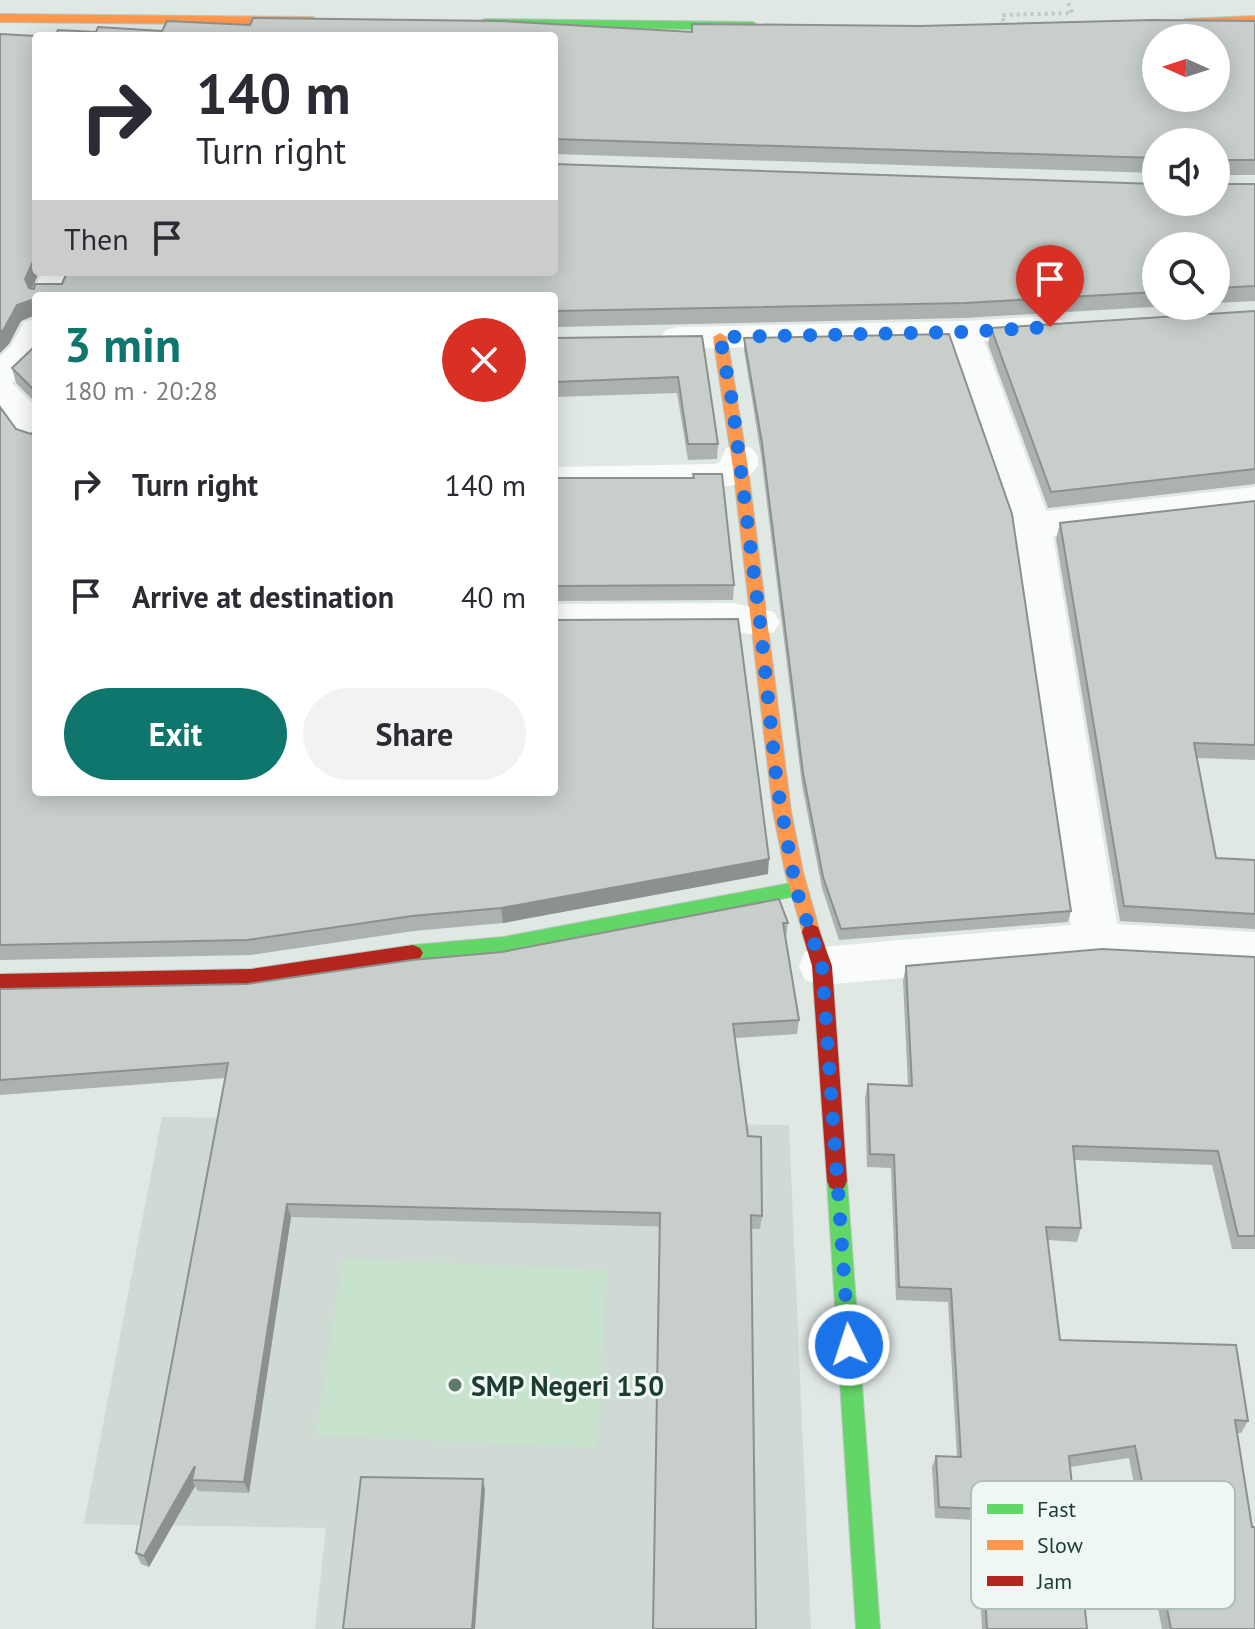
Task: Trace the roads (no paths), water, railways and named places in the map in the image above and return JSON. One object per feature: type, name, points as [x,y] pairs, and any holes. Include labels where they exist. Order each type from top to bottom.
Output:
[{"type":"street","points":[[0,18],[167,28],[326,22]]},
{"type":"street","points":[[1166,24],[1255,20]]},
{"type":"street","points":[[465,23],[775,27]]},
{"type":"street","points":[[645,339],[963,332],[1086,324]]},
{"type":"street","points":[[963,332],[1032,525],[1097,942]]},
{"type":"street","points":[[720,337],[739,455],[777,785],[796,889],[822,966],[868,1629]]},
{"type":"street","points":[[0,375],[32,344]]},
{"type":"street","points":[[0,391],[19,409],[32,429]]},
{"type":"street","points":[[558,479],[730,474],[739,466],[739,455]]},
{"type":"street","points":[[1032,525],[1255,500]]},
{"type":"street","points":[[558,618],[733,617],[760,622]]},
{"type":"street","points":[[0,982],[251,977],[414,953],[503,945],[796,889]]},
{"type":"street","points":[[822,966],[1097,942],[1255,951]]},
{"type":"place","name":"SMP Negeri 150","points":[[455,1385]]}]
